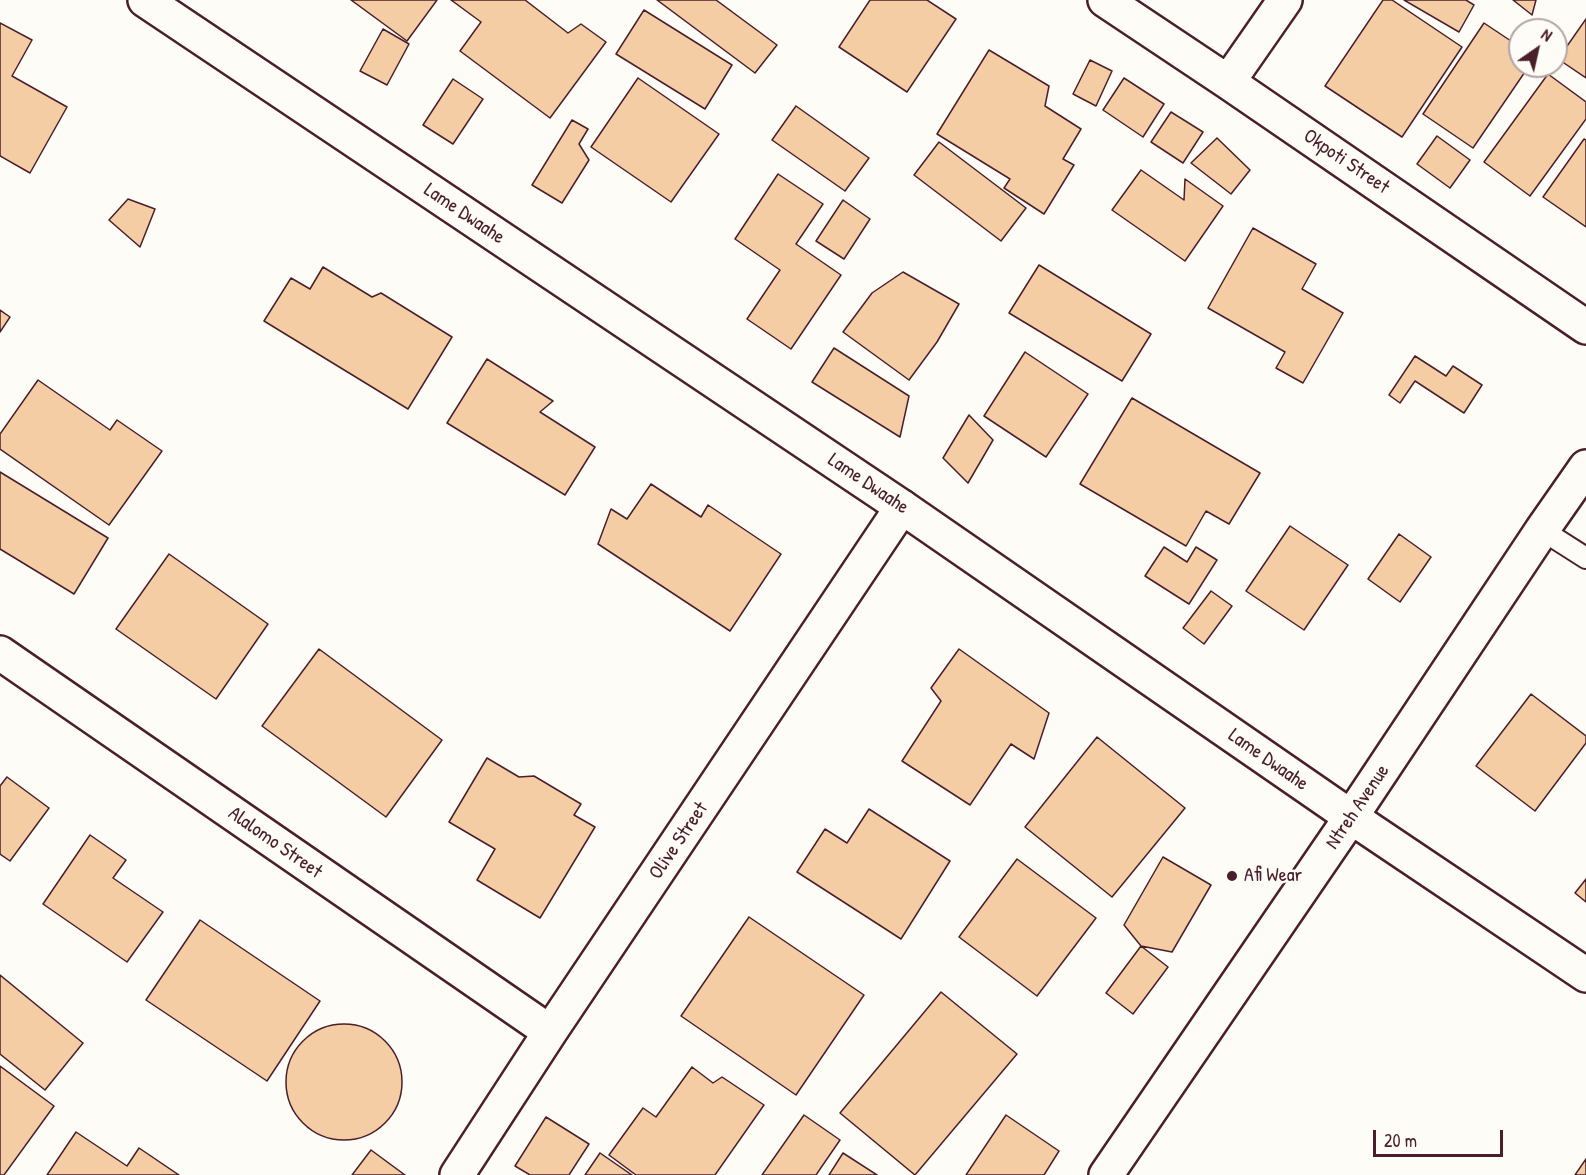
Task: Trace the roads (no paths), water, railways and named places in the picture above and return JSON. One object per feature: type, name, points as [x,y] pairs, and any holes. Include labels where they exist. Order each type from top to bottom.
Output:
[{"type":"street","name":"Lame Dwaahe","points":[[145,0],[902,507],[1351,817],[1586,975]]},
{"type":"street","name":"Okpoti Street","points":[[1105,0],[1228,81],[1586,327]]},
{"type":"street","points":[[1228,81],[1284,0]]},
{"type":"street","name":"Ntreh Avenue","points":[[1106,1175],[1351,817],[1586,467]]},
{"type":"street","name":"Olive Street","points":[[457,1175],[550,1032],[902,507]]},
{"type":"street","name":"Alalomo Street","points":[[0,653],[550,1032]]},
{"type":"lane","points":[[1542,530],[1586,558]]},
{"type":"place","name":"Afi Wear","points":[[1232,876]]}]
